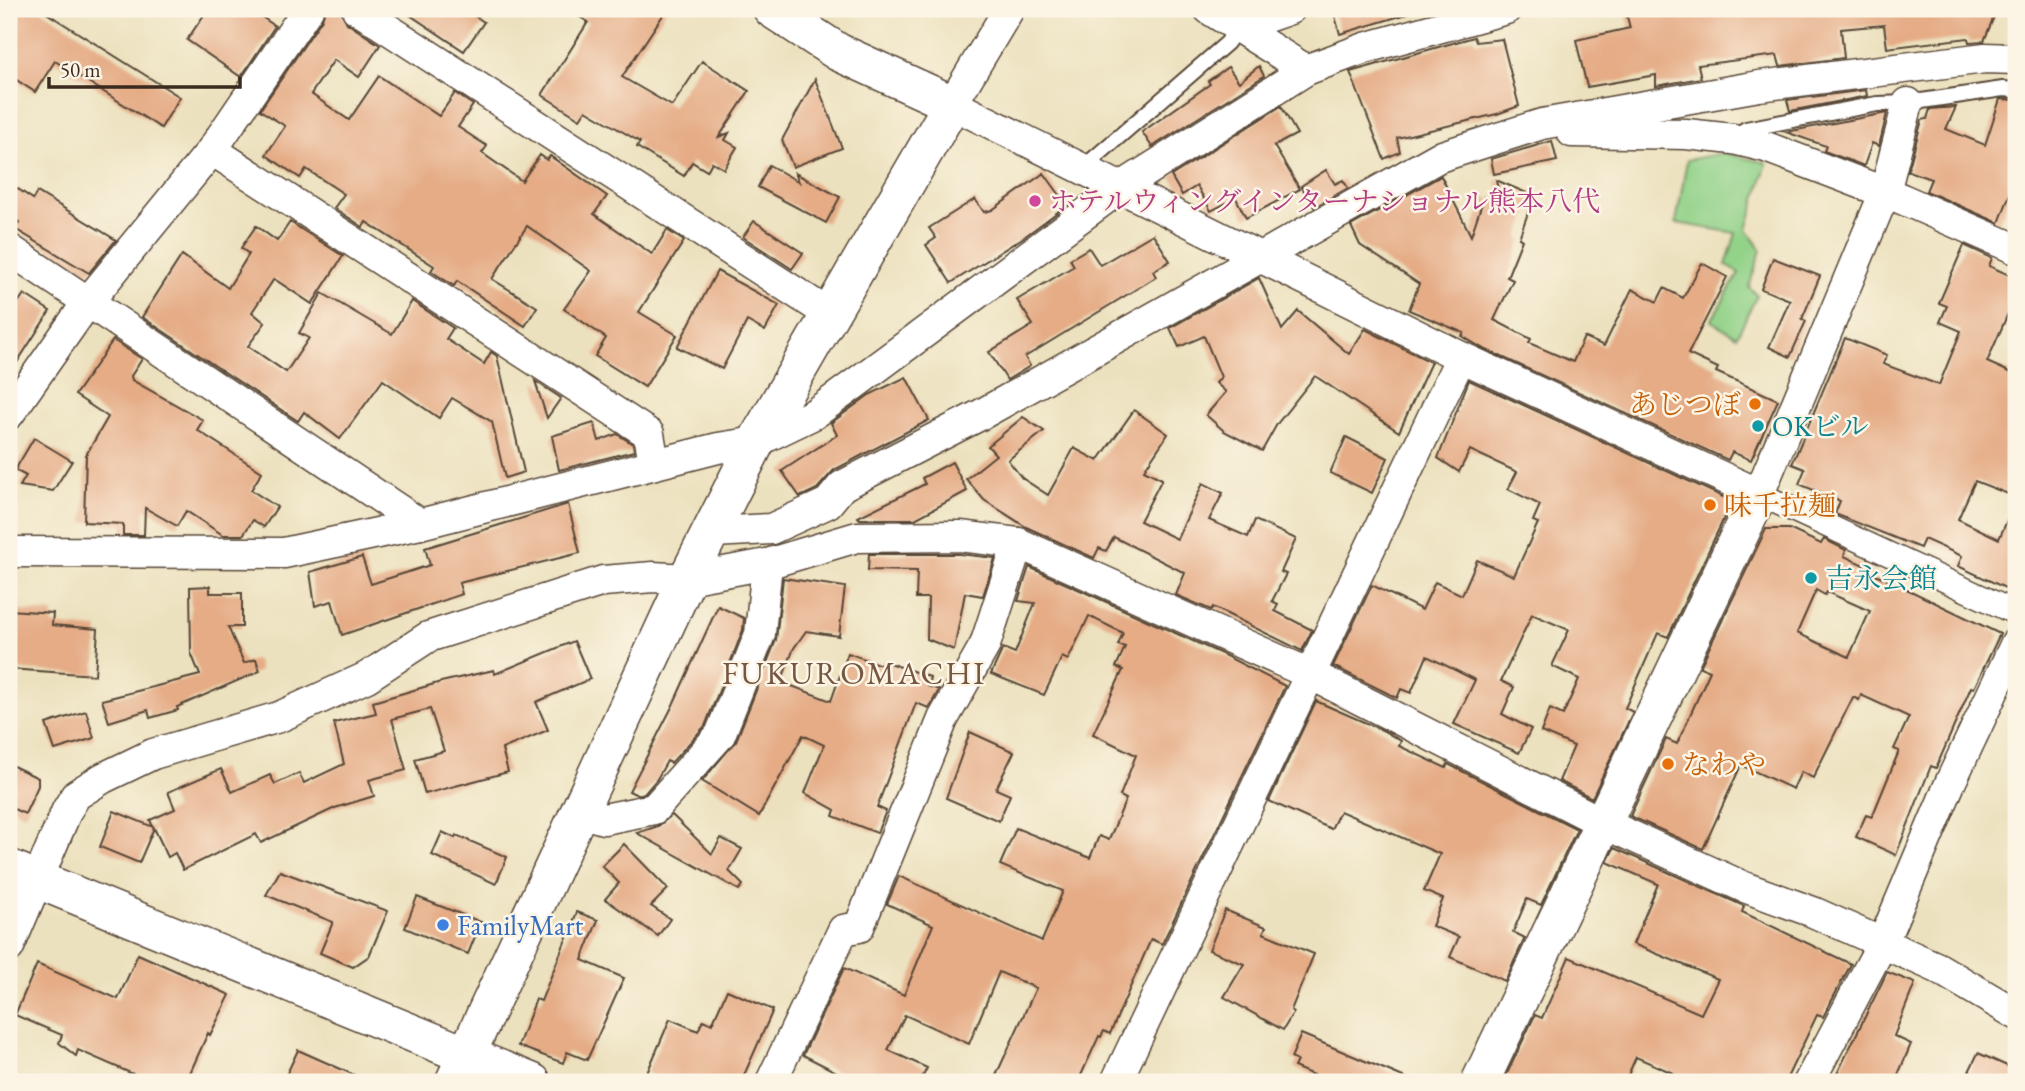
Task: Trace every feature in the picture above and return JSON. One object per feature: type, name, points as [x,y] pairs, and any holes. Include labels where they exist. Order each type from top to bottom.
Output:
[{"type":"street","points":[[9,414],[88,303],[212,150],[308,9]]},
{"type":"street","points":[[357,9],[829,314]]},
{"type":"street","points":[[772,9],[838,52],[1084,167],[1120,188],[1461,357],[2016,613]]},
{"type":"street","points":[[815,9],[952,104]]},
{"type":"street","points":[[460,1069],[687,579],[756,442],[1009,9]]},
{"type":"street","points":[[1209,9],[1306,70]]},
{"type":"street","points":[[1238,27],[1290,9]]},
{"type":"street","points":[[9,552],[284,553],[420,524],[589,483],[718,447],[756,442],[814,414],[1120,188],[1306,70],[1365,48],[1506,9]]},
{"type":"street","points":[[712,531],[771,529],[828,503],[842,486],[970,421],[1257,257],[1439,157],[1542,124],[1839,74],[1985,58],[2016,58]]},
{"type":"street","points":[[1480,1082],[1605,824],[1759,494],[1885,192],[1908,103]]},
{"type":"street","points":[[1542,124],[1575,132],[1686,134],[1733,139],[1766,147],[1885,192],[2016,249]]},
{"type":"street","points":[[212,150],[649,434],[654,463]]},
{"type":"street","points":[[9,249],[420,524]]},
{"type":"street","points":[[1116,1082],[1461,357]]},
{"type":"street","points":[[9,947],[22,874],[76,795],[103,778],[153,754],[279,717],[368,677],[428,637],[603,580],[653,577],[687,579],[767,564],[857,537],[960,536],[1018,543],[1310,674],[1605,824],[1744,887],[1813,912],[1938,968],[2016,1014]]},
{"type":"street","points":[[771,1082],[843,930],[859,927],[943,719],[985,645],[1018,543]]},
{"type":"street","points":[[579,812],[604,819],[654,809],[720,735],[760,634],[767,564]]},
{"type":"street","points":[[1809,1082],[1883,942],[1951,780],[2016,643]]},
{"type":"street","points":[[22,874],[460,1069],[532,1082]]},
{"type":"lane","points":[[1084,167],[1227,43],[1238,27]]},
{"type":"lane","points":[[1733,139],[1746,129],[1877,104],[1908,103],[2003,89],[2016,90]]},
{"type":"green space","points":[[1723,153],[1767,163],[1747,229],[1761,250],[1749,287],[1757,295],[1737,336],[1711,321],[1739,273],[1726,265],[1736,233],[1676,223],[1687,160]]},
{"type":"building","points":[[9,9],[40,9],[180,97],[161,128],[55,61],[35,92],[9,75]]},
{"type":"building","points":[[208,9],[250,9],[275,26],[241,77],[187,40]]},
{"type":"building","points":[[325,9],[340,9],[347,23],[380,45],[359,77],[334,60],[311,94],[349,120],[379,76],[439,116],[455,93],[473,105],[458,127],[487,146],[482,153],[522,181],[540,155],[547,160],[550,156],[607,196],[594,214],[652,254],[667,230],[684,241],[639,312],[677,335],[645,387],[595,356],[606,338],[564,309],[591,271],[527,226],[492,279],[537,307],[525,326],[457,281],[454,286],[431,271],[434,266],[366,222],[363,227],[334,208],[344,194],[306,169],[300,178],[266,155],[285,126],[260,110],[322,19]]},
{"type":"building","points":[[401,9],[464,9],[484,22],[464,51]]},
{"type":"building","points":[[567,9],[667,9],[622,77],[672,106],[702,61],[749,91],[719,137],[729,133],[725,140],[737,147],[724,169],[712,162],[707,171],[692,162],[684,176],[637,147],[640,142],[586,110],[580,119],[542,95],[588,22]]},
{"type":"building","points":[[1333,9],[1406,9],[1407,14],[1340,34]]},
{"type":"building","points":[[1625,9],[1997,9],[1984,41],[1969,42],[1968,38],[1887,48],[1884,25],[1841,29],[1844,58],[1780,66],[1777,55],[1698,65],[1701,78],[1656,86],[1656,75],[1587,87],[1576,40],[1630,28]]},
{"type":"building","points":[[1474,37],[1476,42],[1502,39],[1519,106],[1497,114],[1397,138],[1400,152],[1384,159],[1350,72]]},
{"type":"building","points":[[1259,66],[1264,76],[1152,147],[1142,132],[1210,84],[1208,81],[1228,67],[1239,82]]},
{"type":"building","points":[[815,79],[842,148],[793,167],[782,140]]},
{"type":"building","points":[[1866,90],[1867,96],[1790,111],[1787,100]]},
{"type":"building","points":[[2000,99],[2016,100],[2016,178],[1999,223],[1926,191],[1931,179],[1908,171],[1922,120],[1927,119],[1930,109],[1956,107],[1946,129],[1985,145]]},
{"type":"building","points":[[1281,106],[1297,134],[1274,146],[1300,189],[1246,218],[1236,198],[1211,211],[1197,186],[1182,195],[1171,176]]},
{"type":"building","points":[[1887,113],[1879,146],[1872,143],[1864,166],[1824,151],[1826,146],[1786,132]]},
{"type":"building","points":[[1552,141],[1557,161],[1494,174],[1491,159]]},
{"type":"building","points":[[769,165],[799,182],[795,173],[840,197],[826,223],[758,187]]},
{"type":"building","points":[[1326,170],[1335,184],[1343,180],[1348,188],[1314,207],[1301,186]]},
{"type":"building","points":[[1044,173],[1067,205],[1024,237],[951,283],[926,245],[936,238],[929,228],[975,199],[984,212],[992,210]]},
{"type":"building","points":[[1441,176],[1471,236],[1484,197],[1501,203],[1496,180],[1534,196],[1519,238],[1522,240],[1507,277],[1513,280],[1494,320],[1531,339],[1529,343],[1573,362],[1584,337],[1604,346],[1632,289],[1657,302],[1664,288],[1683,298],[1702,263],[1727,277],[1688,354],[1718,368],[1716,372],[1778,400],[1751,460],[1732,452],[1728,460],[1482,348],[1462,336],[1464,333],[1409,310],[1419,284],[1360,245],[1351,226]]},
{"type":"building","points":[[9,183],[33,199],[37,192],[116,240],[89,273],[15,229],[19,222],[9,216]]},
{"type":"building","points":[[754,221],[803,253],[792,269],[743,237]]},
{"type":"building","points":[[290,222],[343,256],[312,304],[274,279],[252,312],[265,323],[248,346],[286,372],[309,338],[299,333],[322,293],[392,334],[412,301],[453,328],[446,339],[484,364],[491,352],[497,356],[524,472],[505,478],[492,422],[452,398],[439,418],[383,380],[340,439],[304,412],[298,421],[142,317],[182,255],[228,288],[249,254],[241,248],[256,226],[277,241]]},
{"type":"building","points":[[1153,234],[1170,261],[1153,271],[1156,277],[1025,357],[1030,366],[1007,380],[989,352],[1033,325],[1017,300],[1074,266],[1070,259],[1089,248],[1100,265]]},
{"type":"building","points":[[1964,245],[1992,258],[1989,266],[2016,278],[2016,295],[1987,362],[2016,375],[2016,497],[1975,481],[1958,519],[1999,539],[2016,500],[2016,593],[1958,566],[1962,556],[1924,539],[1920,548],[1835,514],[1840,501],[1799,484],[1805,469],[1792,464],[1845,338],[1887,355],[1883,364],[1939,385],[1961,331],[1940,322],[1947,306],[1939,303]]},
{"type":"building","points":[[1773,258],[1820,276],[1802,319],[1806,321],[1790,357],[1769,347],[1790,300],[1761,289]]},
{"type":"building","points":[[717,271],[779,305],[765,331],[747,321],[722,369],[677,347]]},
{"type":"building","points":[[1259,278],[1282,330],[1298,311],[1349,354],[1365,329],[1431,362],[1399,432],[1315,376],[1277,424],[1262,451],[1224,431],[1206,415],[1226,392],[1216,383],[1221,377],[1204,336],[1179,347],[1170,328]]},
{"type":"building","points":[[24,294],[50,311],[9,375],[9,299],[17,304]]},
{"type":"building","points":[[113,340],[142,359],[131,376],[132,380],[203,420],[197,430],[262,472],[251,490],[277,507],[264,527],[253,520],[243,535],[223,535],[186,511],[177,526],[145,508],[144,535],[123,535],[123,524],[84,522],[86,455],[108,417],[75,395]]},
{"type":"building","points":[[906,377],[929,420],[834,470],[817,489],[800,497],[782,471],[837,435],[831,423],[869,395]]},
{"type":"building","points":[[1469,380],[1732,501],[1668,637],[1658,633],[1625,708],[1633,712],[1592,798],[1559,781],[1574,746],[1541,732],[1550,709],[1563,715],[1579,679],[1552,666],[1569,630],[1532,614],[1501,681],[1514,687],[1502,714],[1531,729],[1519,753],[1454,724],[1475,680],[1427,656],[1411,693],[1401,689],[1397,698],[1333,666],[1372,585],[1422,610],[1435,582],[1462,595],[1477,560],[1514,576],[1538,523],[1533,521],[1540,505],[1508,489],[1517,472],[1470,450],[1459,472],[1438,458]]},
{"type":"building","points":[[535,381],[561,398],[547,418]]},
{"type":"building","points":[[1134,410],[1168,434],[1144,470],[1162,479],[1140,521],[1177,539],[1203,483],[1223,493],[1209,520],[1248,537],[1255,520],[1296,539],[1281,572],[1286,574],[1272,601],[1278,604],[1275,611],[1312,630],[1302,651],[1213,607],[1211,610],[1176,595],[1185,573],[1114,537],[1106,551],[1099,548],[1094,558],[1026,527],[984,500],[966,479],[996,455],[988,446],[1023,417],[1044,431],[1008,460],[1022,478],[1048,495],[1074,448],[1098,461]]},
{"type":"building","points":[[594,423],[599,441],[617,434],[633,444],[634,451],[559,470],[552,436]]},
{"type":"building","points":[[1346,437],[1388,458],[1372,493],[1330,473]]},
{"type":"building","points":[[34,438],[72,461],[53,491],[20,486],[26,476],[15,470]]},
{"type":"building","points":[[952,462],[967,491],[915,519],[858,517],[925,484],[922,478]]},
{"type":"building","points":[[568,504],[580,553],[459,583],[462,594],[342,635],[332,601],[315,606],[310,572],[362,557],[371,584],[430,565],[425,548]]},
{"type":"building","points":[[1766,529],[1789,529],[1821,544],[1824,539],[1846,550],[1844,556],[1866,566],[1865,569],[2000,634],[1974,688],[1971,687],[1936,768],[1931,766],[1896,855],[1856,837],[1866,815],[1872,817],[1899,751],[1894,749],[1909,717],[1861,695],[1859,700],[1853,697],[1813,778],[1801,772],[1793,789],[1741,765],[1703,849],[1630,816],[1666,739],[1677,744],[1710,671],[1700,667]],"holes":[[[1816,590],[1825,595],[1827,592],[1870,611],[1849,657],[1797,633]]]},
{"type":"building","points":[[869,554],[959,554],[995,558],[983,596],[965,593],[954,650],[927,639],[928,598],[916,598],[917,571],[868,570]]},
{"type":"building","points":[[1029,567],[1224,655],[1285,686],[1162,944],[1151,939],[1110,1034],[1104,1031],[1101,1037],[1099,1036],[1078,1082],[993,1082],[1036,988],[999,972],[969,1044],[905,1015],[888,1050],[927,1068],[920,1082],[856,1082],[803,1055],[844,968],[904,995],[933,925],[887,904],[899,876],[1042,941],[1063,891],[1000,865],[1016,828],[1090,858],[1099,836],[1109,840],[1126,799],[1120,796],[1136,755],[1093,734],[1123,670],[1116,667],[1125,647],[1118,645],[1123,633],[1089,616],[1068,660],[1062,657],[1044,695],[991,674],[1003,648],[1015,653],[1035,603],[1018,601]]},
{"type":"building","points":[[783,578],[845,587],[839,636],[806,631],[794,648],[781,682],[831,701],[848,653],[881,665],[883,661],[930,677],[928,686],[939,690],[929,708],[916,703],[877,807],[886,811],[877,833],[833,816],[835,810],[805,793],[824,745],[803,735],[759,816],[702,781],[736,741],[776,640]]},
{"type":"building","points":[[210,586],[210,593],[242,593],[242,627],[228,627],[244,663],[256,659],[260,671],[177,707],[178,710],[150,718],[148,710],[109,722],[102,700],[200,675],[191,653],[190,587]]},
{"type":"building","points":[[718,606],[744,618],[743,630],[705,726],[671,763],[667,761],[645,793],[637,795],[629,791],[672,707]]},
{"type":"building","points":[[9,610],[53,613],[52,625],[98,629],[95,675],[9,669]]},
{"type":"building","points":[[574,641],[590,679],[536,702],[548,730],[502,749],[508,772],[425,794],[415,759],[444,751],[430,709],[392,719],[406,770],[369,780],[374,796],[335,808],[261,843],[256,834],[183,870],[175,853],[168,857],[154,828],[139,863],[100,847],[114,811],[153,827],[150,820],[175,809],[168,792],[221,769],[232,792],[270,775],[275,784],[299,773],[304,783],[344,764],[334,723],[376,713],[373,702],[441,682],[494,670],[495,674]]},
{"type":"building","points":[[1316,701],[1382,730],[1401,741],[1399,746],[1446,768],[1448,764],[1577,829],[1541,905],[1527,899],[1513,932],[1525,938],[1505,981],[1450,957],[1459,937],[1432,926],[1443,899],[1424,891],[1440,854],[1340,811],[1331,829],[1269,801]]},
{"type":"building","points":[[86,711],[94,738],[55,750],[46,724]]},
{"type":"building","points":[[970,732],[1014,752],[996,789],[1010,795],[999,821],[946,798]]},
{"type":"building","points":[[9,764],[38,778],[38,786],[25,814],[9,807]]},
{"type":"building","points":[[672,815],[712,854],[721,838],[742,849],[729,871],[743,885],[739,890],[637,833],[658,826]]},
{"type":"building","points":[[442,832],[455,838],[456,835],[507,857],[496,884],[432,855]]},
{"type":"building","points":[[624,844],[668,889],[651,906],[670,919],[658,936],[605,899],[619,883],[602,866]]},
{"type":"building","points":[[1614,848],[1744,906],[1742,912],[1851,964],[1823,1017],[1817,1015],[1785,1082],[1668,1082],[1673,1073],[1636,1057],[1625,1082],[1503,1082],[1535,1015],[1542,1018],[1569,957],[1701,1014],[1718,979],[1633,944],[1658,884],[1607,862]]},
{"type":"building","points":[[280,871],[388,911],[369,956],[353,967],[320,953],[333,922],[266,895]]},
{"type":"building","name":"FamilyMart","points":[[417,897],[481,922],[468,954],[405,928]]},
{"type":"building","points":[[1225,910],[1266,927],[1263,933],[1314,954],[1291,1010],[1294,1012],[1283,1030],[1224,997],[1244,964],[1209,950]]},
{"type":"building","points":[[577,912],[598,920],[582,960],[624,978],[587,1060],[567,1052],[563,1063],[518,1046],[536,999],[541,1001]]},
{"type":"building","points":[[138,954],[230,995],[210,1035],[208,1033],[186,1082],[151,1082],[78,1050],[76,1056],[59,1043],[62,1035],[15,1015],[37,964],[118,999]]},
{"type":"building","points":[[1887,972],[1915,983],[1894,1036],[1911,1044],[1895,1082],[1833,1082]]},
{"type":"building","points":[[727,990],[773,1010],[741,1082],[668,1082],[647,1073],[670,1019],[698,1031],[703,1020],[712,1024]]},
{"type":"building","points":[[1301,1034],[1415,1082],[1330,1082],[1294,1067],[1297,1061],[1291,1058]]},
{"type":"building","points":[[298,1050],[370,1082],[283,1082]]},
{"type":"building","points":[[1978,1053],[2016,1070],[2016,1082],[1964,1082]]},
{"type":"place","name":"ホテルウィングインターナショナル熊本八代","points":[[1035,201]]},
{"type":"place","name":"あじつぼ","points":[[1755,404]]},
{"type":"place","name":"OKビル","points":[[1758,426]]},
{"type":"place","name":"味千拉麺","points":[[1710,505]]},
{"type":"place","name":"吉永会館","points":[[1811,578]]},
{"type":"place","name":"なわや","points":[[1668,764]]},
{"type":"place","name":"FamilyMart","points":[[443,925]]},
{"type":"district","name":"FUKUROMACHI","points":[[854,673]]}]
